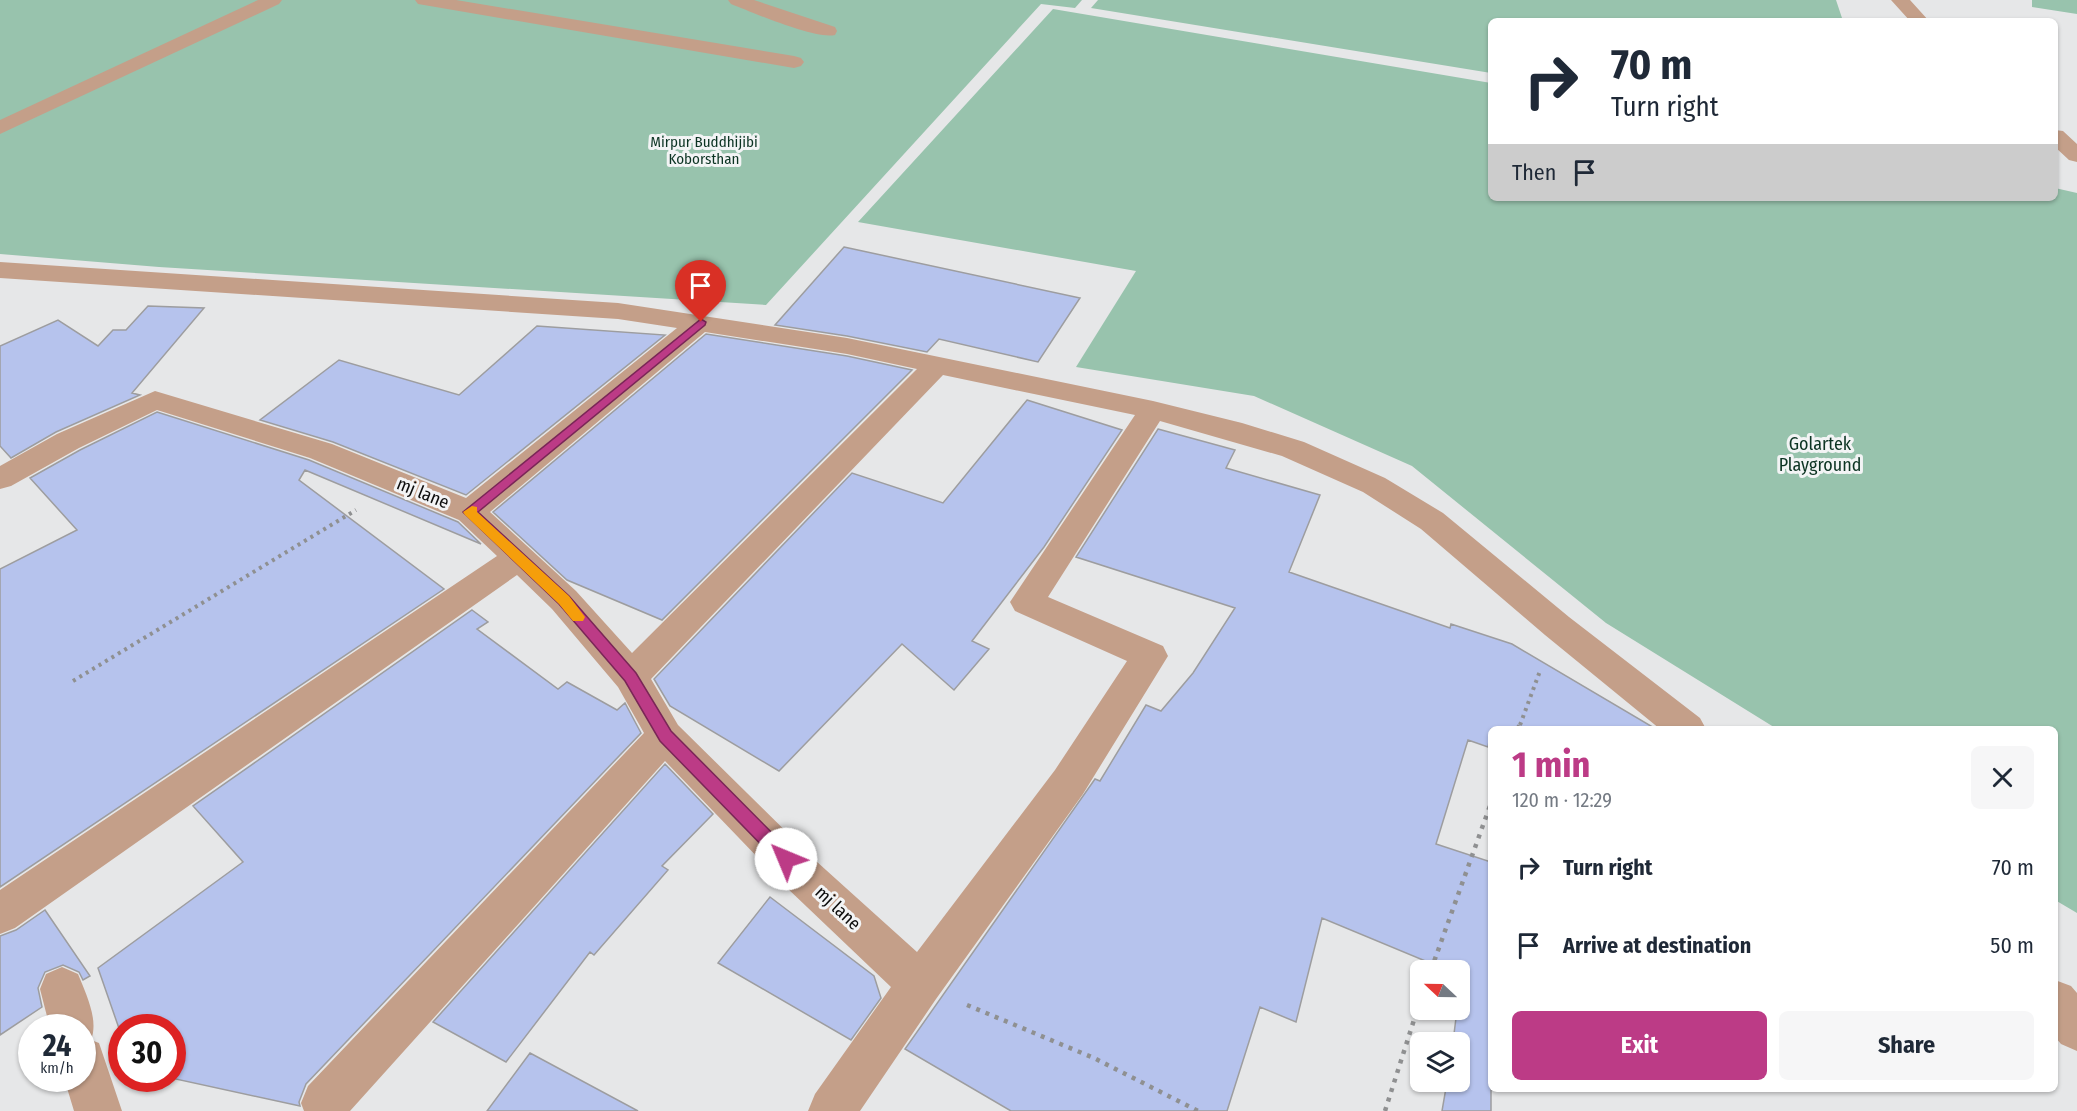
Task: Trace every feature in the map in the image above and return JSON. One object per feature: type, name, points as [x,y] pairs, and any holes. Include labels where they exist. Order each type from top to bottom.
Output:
[{"type":"street","points":[[0,128],[273,0]]},
{"type":"street","points":[[424,0],[794,63]]},
{"type":"street","points":[[737,0],[828,31]]},
{"type":"street","points":[[1900,0],[1917,18]]},
{"type":"street","points":[[2058,139],[2077,155]]},
{"type":"street","points":[[0,270],[618,311],[847,346],[1153,410],[1242,433],[1293,449],[1374,485],[1432,521],[1557,626],[1683,726]]},
{"type":"street","points":[[470,512],[701,322]]},
{"type":"street","points":[[631,677],[937,365]]},
{"type":"street","name":"mj lane","points":[[0,479],[68,441],[155,400],[321,451],[470,512],[564,600],[631,677],[665,736],[801,874],[920,984]]},
{"type":"street","points":[[832,1111],[920,984],[1069,782],[1150,656],[1027,602],[1153,410]]},
{"type":"street","points":[[0,914],[518,558]]},
{"type":"street","points":[[325,1103],[534,874],[665,736]]},
{"type":"street","points":[[2058,1006],[2077,1028]]},
{"type":"street","points":[[92,1092],[98,1111]]},
{"type":"path","points":[[73,681],[400,483]]},
{"type":"path","points":[[1519,726],[1557,626]]},
{"type":"path","points":[[1435,960],[1488,811]]},
{"type":"path","points":[[920,984],[1094,1058],[1198,1111]]},
{"type":"path","points":[[1385,1111],[1414,1020]]},
{"type":"green space","name":"Mirpur Buddhijibi Koborsthan","points":[[0,0],[1082,0],[1075,8],[1041,4],[766,305],[159,267],[0,254]]},
{"type":"green space","points":[[1098,0],[1836,0],[1842,18],[1488,18],[1488,73],[1091,8]]},
{"type":"green space","points":[[2032,0],[2077,0],[2077,14],[2032,7]]},
{"type":"green space","name":"Golartek Playground","points":[[1053,9],[1488,82],[1488,201],[2058,201],[2058,189],[2077,193],[2077,913],[2058,902],[2058,726],[1772,726],[1606,623],[1412,466],[1254,396],[1076,367],[1136,271],[858,222]]},
{"type":"building","points":[[844,247],[1080,298],[1038,362],[939,339],[927,352],[775,325]]},
{"type":"building","points":[[148,306],[204,308],[132,393],[140,395],[56,432],[11,458],[0,446],[0,346],[58,320],[98,346],[113,330],[126,330]]},
{"type":"building","points":[[537,326],[665,335],[466,495],[333,442],[260,420],[339,360],[459,395]]},
{"type":"building","points":[[706,334],[847,356],[912,370],[662,620],[567,580],[493,512]]},
{"type":"building","points":[[1027,400],[1122,430],[1044,547],[972,641],[989,649],[954,690],[902,644],[779,771],[670,706],[654,679],[852,473],[943,503]]},
{"type":"building","points":[[157,412],[309,460],[458,522],[481,544],[305,470],[299,480],[444,589],[0,887],[0,569],[77,530],[30,478]]},
{"type":"building","points":[[1158,429],[1235,450],[1226,468],[1320,495],[1289,572],[1450,628],[1451,624],[1512,644],[1651,726],[1488,726],[1488,747],[1468,740],[1436,844],[1488,861],[1488,1092],[1491,1092],[1491,1111],[1442,1111],[1445,1092],[1470,1092],[1470,1032],[1454,1032],[1456,1020],[1470,1020],[1470,960],[1423,960],[1322,918],[1296,1022],[1260,1007],[1227,1111],[1011,1111],[905,1049],[1095,779],[1100,781],[1146,705],[1161,711],[1193,673],[1235,608],[1076,557]]},
{"type":"building","points":[[472,610],[488,622],[477,629],[558,689],[567,682],[617,710],[625,703],[641,733],[306,1084],[299,1102],[300,1106],[186,1081],[186,1014],[114,1014],[98,968],[243,862],[193,806]]},
{"type":"building","points":[[665,764],[713,814],[662,866],[668,870],[594,955],[590,952],[506,1062],[433,1022]]},
{"type":"building","points":[[770,897],[874,976],[881,998],[851,1040],[718,963]]},
{"type":"building","points":[[45,910],[90,976],[83,980],[79,972],[63,965],[45,972],[38,988],[42,1007],[32,1014],[18,1014],[18,1023],[0,1035],[0,936],[16,930]]},
{"type":"building","points":[[530,1053],[638,1111],[487,1111]]},
{"type":"slow traffic","points":[[472,510],[470,512],[564,600],[578,617]]},
{"type":"route","points":[[701,322],[470,512],[564,600],[631,677],[665,736],[786,859]]}]
